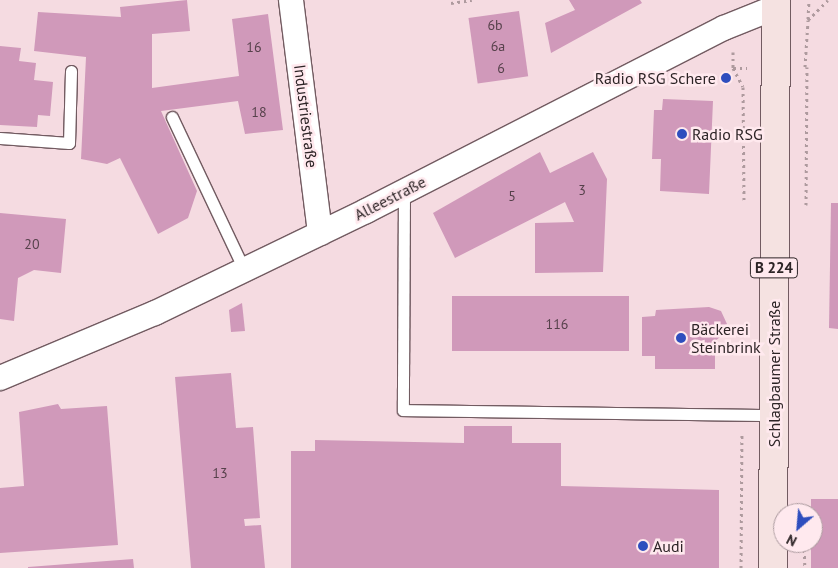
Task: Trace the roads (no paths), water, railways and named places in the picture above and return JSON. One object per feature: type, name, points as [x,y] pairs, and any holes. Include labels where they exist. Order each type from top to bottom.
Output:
[{"type":"main road","name":"Schlagbaumer Straße","points":[[772,568],[776,4]]},
{"type":"street","name":"Industriestraße","points":[[291,0],[320,233]]},
{"type":"street","name":"Alleestraße","points":[[0,378],[104,336],[320,233],[724,28],[776,4]]},
{"type":"lane","points":[[0,138],[69,143],[71,71]]},
{"type":"lane","points":[[172,118],[244,269]]},
{"type":"lane","points":[[404,191],[402,410],[774,416]]},
{"type":"place","name":"Radio RSG Schere","points":[[726,78]]},
{"type":"place","name":"Radio RSG","points":[[682,134]]},
{"type":"place","name":"Bäckerei Steinbrink","points":[[681,338]]},
{"type":"place","name":"Audi","points":[[643,546]]}]
